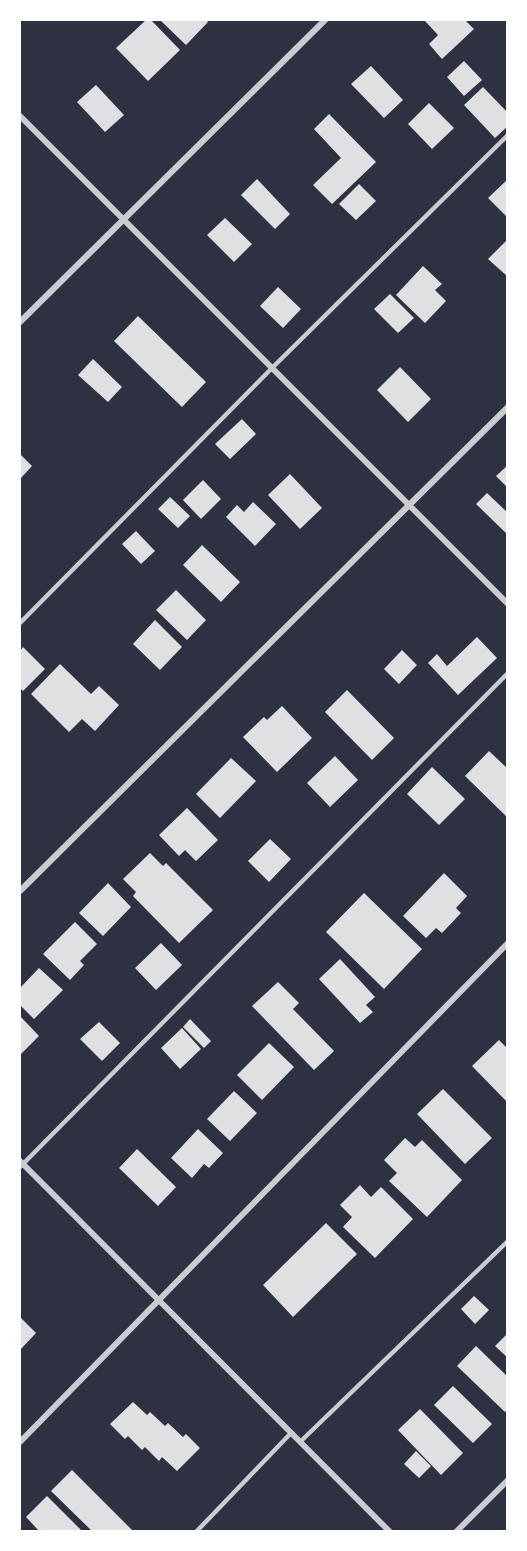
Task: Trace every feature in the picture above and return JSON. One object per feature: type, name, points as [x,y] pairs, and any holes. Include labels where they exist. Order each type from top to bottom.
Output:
[{"type":"street","points":[[20,322],[326,20]]},
{"type":"street","points":[[20,116],[507,604]]},
{"type":"street","points":[[20,891],[507,407]]},
{"type":"street","points":[[20,1442],[507,944]]},
{"type":"street","points":[[20,1164],[390,1532]]},
{"type":"street","points":[[456,1532],[507,1480]]},
{"type":"lane","points":[[20,623],[507,135]]},
{"type":"lane","points":[[20,1164],[507,673]]},
{"type":"lane","points":[[300,1442],[507,1241]]},
{"type":"lane","points":[[196,1532],[291,1433]]},
{"type":"building","points":[[146,20],[151,20],[180,50],[148,81],[116,48]]},
{"type":"building","points":[[160,20],[206,20],[208,22],[186,45]]},
{"type":"building","points":[[465,20],[474,29],[442,59],[429,44],[438,35],[425,21]]},
{"type":"building","points":[[464,61],[482,80],[464,96],[447,77]]},
{"type":"building","points":[[371,66],[403,100],[384,118],[351,84]]},
{"type":"building","points":[[96,85],[124,115],[105,132],[77,102]]},
{"type":"building","points":[[483,87],[508,113],[508,126],[495,138],[464,105]]},
{"type":"building","points":[[429,103],[454,128],[432,149],[408,124]]},
{"type":"building","points":[[329,114],[376,162],[332,204],[313,185],[341,158],[314,129]]},
{"type":"building","points":[[257,179],[290,214],[275,229],[241,195]]},
{"type":"building","points":[[508,179],[508,218],[488,198]]},
{"type":"building","points":[[359,184],[376,201],[356,220],[339,204]]},
{"type":"building","points":[[225,218],[252,244],[234,262],[207,235]]},
{"type":"building","points":[[508,239],[508,277],[488,259]]},
{"type":"building","points":[[423,266],[442,284],[435,290],[446,301],[425,323],[396,295]]},
{"type":"building","points":[[278,287],[301,309],[283,328],[260,306]]},
{"type":"building","points":[[390,294],[414,318],[398,333],[374,309]]},
{"type":"building","points":[[138,316],[206,382],[182,407],[114,341]]},
{"type":"building","points":[[93,359],[122,387],[108,402],[78,375]]},
{"type":"building","points":[[400,367],[431,399],[408,422],[377,390]]},
{"type":"building","points":[[242,419],[256,434],[230,459],[215,444]]},
{"type":"building","points":[[20,454],[32,466],[20,479]]},
{"type":"building","points":[[508,465],[508,488],[496,476]]},
{"type":"building","points":[[290,474],[322,508],[300,529],[268,495]]},
{"type":"building","points":[[203,480],[221,499],[201,519],[183,500]]},
{"type":"building","points":[[487,493],[508,513],[508,535],[476,504]]},
{"type":"building","points":[[170,497],[190,516],[178,528],[158,509]]},
{"type":"building","points":[[253,502],[276,524],[255,546],[226,517],[237,505],[244,512]]},
{"type":"building","points":[[136,531],[155,551],[141,564],[122,544]]},
{"type":"building","points":[[202,545],[240,582],[221,602],[183,565]]},
{"type":"building","points":[[176,590],[206,620],[187,640],[156,610]]},
{"type":"building","points":[[155,620],[182,647],[160,670],[133,644]]},
{"type":"building","points":[[477,637],[497,658],[458,695],[428,663],[437,654],[447,666]]},
{"type":"building","points":[[23,647],[45,669],[23,691],[20,688],[20,651]]},
{"type":"building","points":[[402,650],[417,665],[399,684],[384,669]]},
{"type":"building","points":[[60,664],[91,694],[99,686],[119,705],[95,731],[82,719],[69,732],[31,694]]},
{"type":"building","points":[[347,690],[394,738],[372,760],[325,712]]},
{"type":"building","points":[[282,706],[312,738],[277,772],[243,737],[264,717],[267,720]]},
{"type":"building","points":[[489,751],[508,769],[508,818],[465,776]]},
{"type":"building","points":[[335,756],[358,780],[330,807],[307,783]]},
{"type":"building","points":[[231,758],[256,781],[220,818],[196,794]]},
{"type":"building","points":[[432,767],[465,799],[439,825],[407,794]]},
{"type":"building","points":[[187,808],[218,840],[196,861],[185,850],[179,856],[159,835]]},
{"type":"building","points":[[270,839],[291,859],[269,882],[248,861]]},
{"type":"building","points":[[150,853],[163,866],[166,863],[213,910],[179,943],[133,896],[136,892],[123,879]]},
{"type":"building","points":[[444,873],[467,896],[456,908],[461,913],[442,933],[436,928],[426,938],[403,916]]},
{"type":"building","points":[[108,883],[131,907],[103,936],[79,913]]},
{"type":"building","points":[[364,893],[422,949],[384,989],[326,932]]},
{"type":"building","points":[[75,922],[97,944],[80,961],[84,965],[70,980],[43,954]]},
{"type":"building","points":[[161,943],[182,965],[156,990],[135,968]]},
{"type":"building","points":[[340,959],[375,997],[366,1005],[373,1012],[360,1023],[319,979]]},
{"type":"building","points":[[39,968],[63,990],[34,1019],[20,1005],[20,988]]},
{"type":"building","points":[[278,982],[299,1003],[293,1009],[334,1051],[314,1070],[252,1006]]},
{"type":"building","points":[[20,1016],[39,1036],[20,1055]]},
{"type":"building","points":[[190,1019],[211,1041],[204,1048],[183,1027]]},
{"type":"building","points":[[99,1022],[120,1043],[102,1061],[80,1039]]},
{"type":"building","points":[[182,1028],[201,1049],[180,1069],[161,1048]]},
{"type":"building","points":[[499,1040],[508,1049],[508,1103],[472,1066]]},
{"type":"building","points":[[269,1043],[294,1067],[262,1100],[237,1075]]},
{"type":"building","points":[[443,1089],[492,1138],[465,1164],[417,1114]]},
{"type":"building","points":[[234,1091],[257,1113],[230,1141],[207,1119]]},
{"type":"building","points":[[198,1129],[223,1153],[209,1168],[204,1164],[192,1178],[171,1158]]},
{"type":"building","points":[[405,1138],[415,1147],[422,1140],[462,1180],[427,1217],[389,1181],[397,1173],[384,1160]]},
{"type":"building","points":[[137,1149],[176,1187],[158,1206],[119,1168]]},
{"type":"building","points":[[360,1185],[371,1197],[381,1187],[413,1219],[375,1258],[343,1227],[352,1217],[340,1205]]},
{"type":"building","points":[[326,1223],[357,1254],[293,1317],[263,1285]]},
{"type":"building","points":[[474,1296],[489,1310],[475,1324],[461,1309]]},
{"type":"building","points":[[20,1317],[36,1333],[20,1350]]},
{"type":"building","points":[[508,1333],[508,1358],[495,1346]]},
{"type":"building","points":[[476,1346],[508,1377],[506,1393],[508,1409],[505,1412],[457,1366]]},
{"type":"building","points":[[453,1386],[492,1424],[473,1443],[434,1405]]},
{"type":"building","points":[[133,1402],[147,1415],[150,1412],[165,1426],[168,1423],[183,1437],[186,1434],[200,1448],[177,1471],[162,1457],[159,1461],[145,1447],[142,1450],[128,1436],[125,1439],[110,1424]]},
{"type":"building","points":[[420,1409],[463,1453],[441,1475],[398,1430]]},
{"type":"building","points":[[416,1451],[431,1466],[419,1478],[404,1464]]},
{"type":"building","points":[[72,1470],[134,1532],[93,1532],[51,1491]]},
{"type":"building","points":[[47,1496],[83,1532],[40,1532],[26,1517]]}]
